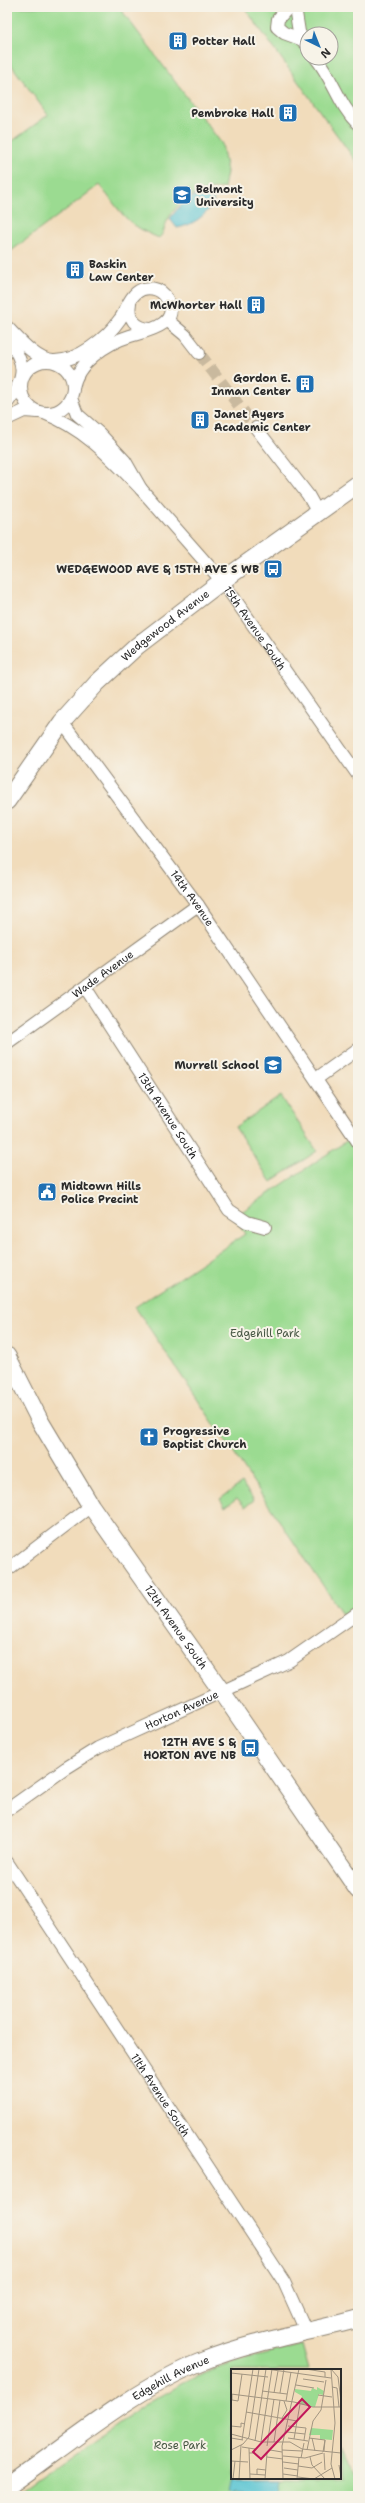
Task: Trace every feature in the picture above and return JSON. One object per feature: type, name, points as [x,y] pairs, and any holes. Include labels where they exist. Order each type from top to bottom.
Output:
[{"type":"main road","name":"Wedgewood Avenue","points":[[7,801],[62,722],[97,683],[137,646],[222,581],[358,484]]},
{"type":"main road","name":"12th Avenue South","points":[[7,1356],[40,1421],[91,1506],[222,1692],[358,1890]]},
{"type":"main road","name":"Edgehill Avenue","points":[[7,2487],[135,2397],[176,2373],[229,2351],[358,2319]]},
{"type":"street","points":[[289,7],[278,19],[277,27],[284,33],[299,40]]},
{"type":"street","points":[[295,7],[299,34]]},
{"type":"street","points":[[322,66],[345,107],[358,124]]},
{"type":"street","points":[[7,403],[27,369],[35,363],[52,361],[77,355],[105,336],[120,320],[132,298],[143,289],[154,289],[166,296],[170,309],[167,320],[155,329],[120,339],[96,354],[76,377],[72,393],[59,410],[24,412],[7,419]]},
{"type":"street","points":[[132,298],[129,310],[132,320],[142,328],[155,329]]},
{"type":"street","points":[[167,320],[185,335],[199,352]]},
{"type":"street","points":[[7,327],[27,346],[52,361],[62,365],[69,373],[72,393]]},
{"type":"street","points":[[7,339],[20,360],[22,398],[29,406],[41,412]]},
{"type":"street","name":"15th Avenue South","points":[[72,393],[77,414],[100,434],[125,461],[141,489]]},
{"type":"street","name":"15th Avenue South","points":[[41,412],[68,424],[87,436],[141,489],[222,581],[358,776]]},
{"type":"street","points":[[256,428],[308,495],[318,513]]},
{"type":"street","name":"14th Avenue","points":[[62,722],[198,905],[358,1142]]},
{"type":"street","name":"Wade Avenue","points":[[7,1043],[198,905]]},
{"type":"street","name":"13th Avenue South","points":[[85,987],[229,1210],[247,1222],[265,1227]]},
{"type":"street","points":[[316,1079],[358,1049]]},
{"type":"street","points":[[7,1570],[91,1506]]},
{"type":"street","name":"Horton Avenue","points":[[7,1810],[66,1768],[98,1748],[289,1661],[358,1613]]},
{"type":"street","name":"11th Avenue South","points":[[7,1862],[284,2282],[306,2331]]},
{"type":"green space","points":[[7,7],[119,7],[222,144],[227,172],[224,188],[198,193],[184,201],[172,213],[159,238],[147,233],[124,216],[99,185],[7,254],[7,145],[48,115],[7,59]]},
{"type":"green space","points":[[244,7],[358,7],[358,164]]},
{"type":"green space","points":[[281,1096],[317,1151],[271,1182],[235,1127]]},
{"type":"green space","name":"Edgehill Park","points":[[354,1136],[358,1142],[358,1613],[347,1621],[135,1307],[245,1234],[234,1217]]},
{"type":"green space","points":[[242,1483],[254,1500],[245,1507],[237,1498],[225,1507],[220,1499]]},
{"type":"green space","name":"Rose Park","points":[[302,2345],[309,2369],[231,2369],[231,2479],[341,2479],[341,2451],[358,2478],[358,2496],[16,2496],[145,2405],[205,2373],[236,2362]]},
{"type":"water","points":[[207,192],[214,201],[207,211],[194,222],[177,228],[170,219],[177,209],[191,198]]},
{"type":"water","points":[[231,2479],[276,2479],[273,2496],[235,2490],[235,2492],[229,2491]]},
{"type":"tunnel","points":[[199,353],[256,428]]},
{"type":"place","name":"Potter Hall","points":[[178,41]]},
{"type":"place","name":"Pembroke Hall","points":[[288,113]]},
{"type":"place","name":"Belmont University","points":[[182,195]]},
{"type":"place","name":"Baskin Law Center","points":[[75,270]]},
{"type":"place","name":"McWhorter Hall","points":[[256,305]]},
{"type":"place","name":"Gordon E. Inman Center","points":[[305,384]]},
{"type":"place","name":"Janet Ayers Academic Center","points":[[200,420]]},
{"type":"place","name":"WEDGEWOOD AVE & 15TH AVE S WB","points":[[273,569]]},
{"type":"place","name":"Murrell School","points":[[273,1065]]},
{"type":"place","name":"Midtown Hills Police Precint","points":[[47,1192]]},
{"type":"place","name":"Progressive Baptist Church","points":[[149,1437]]},
{"type":"place","name":"12TH AVE S & HORTON AVE NB","points":[[250,1748]]}]
